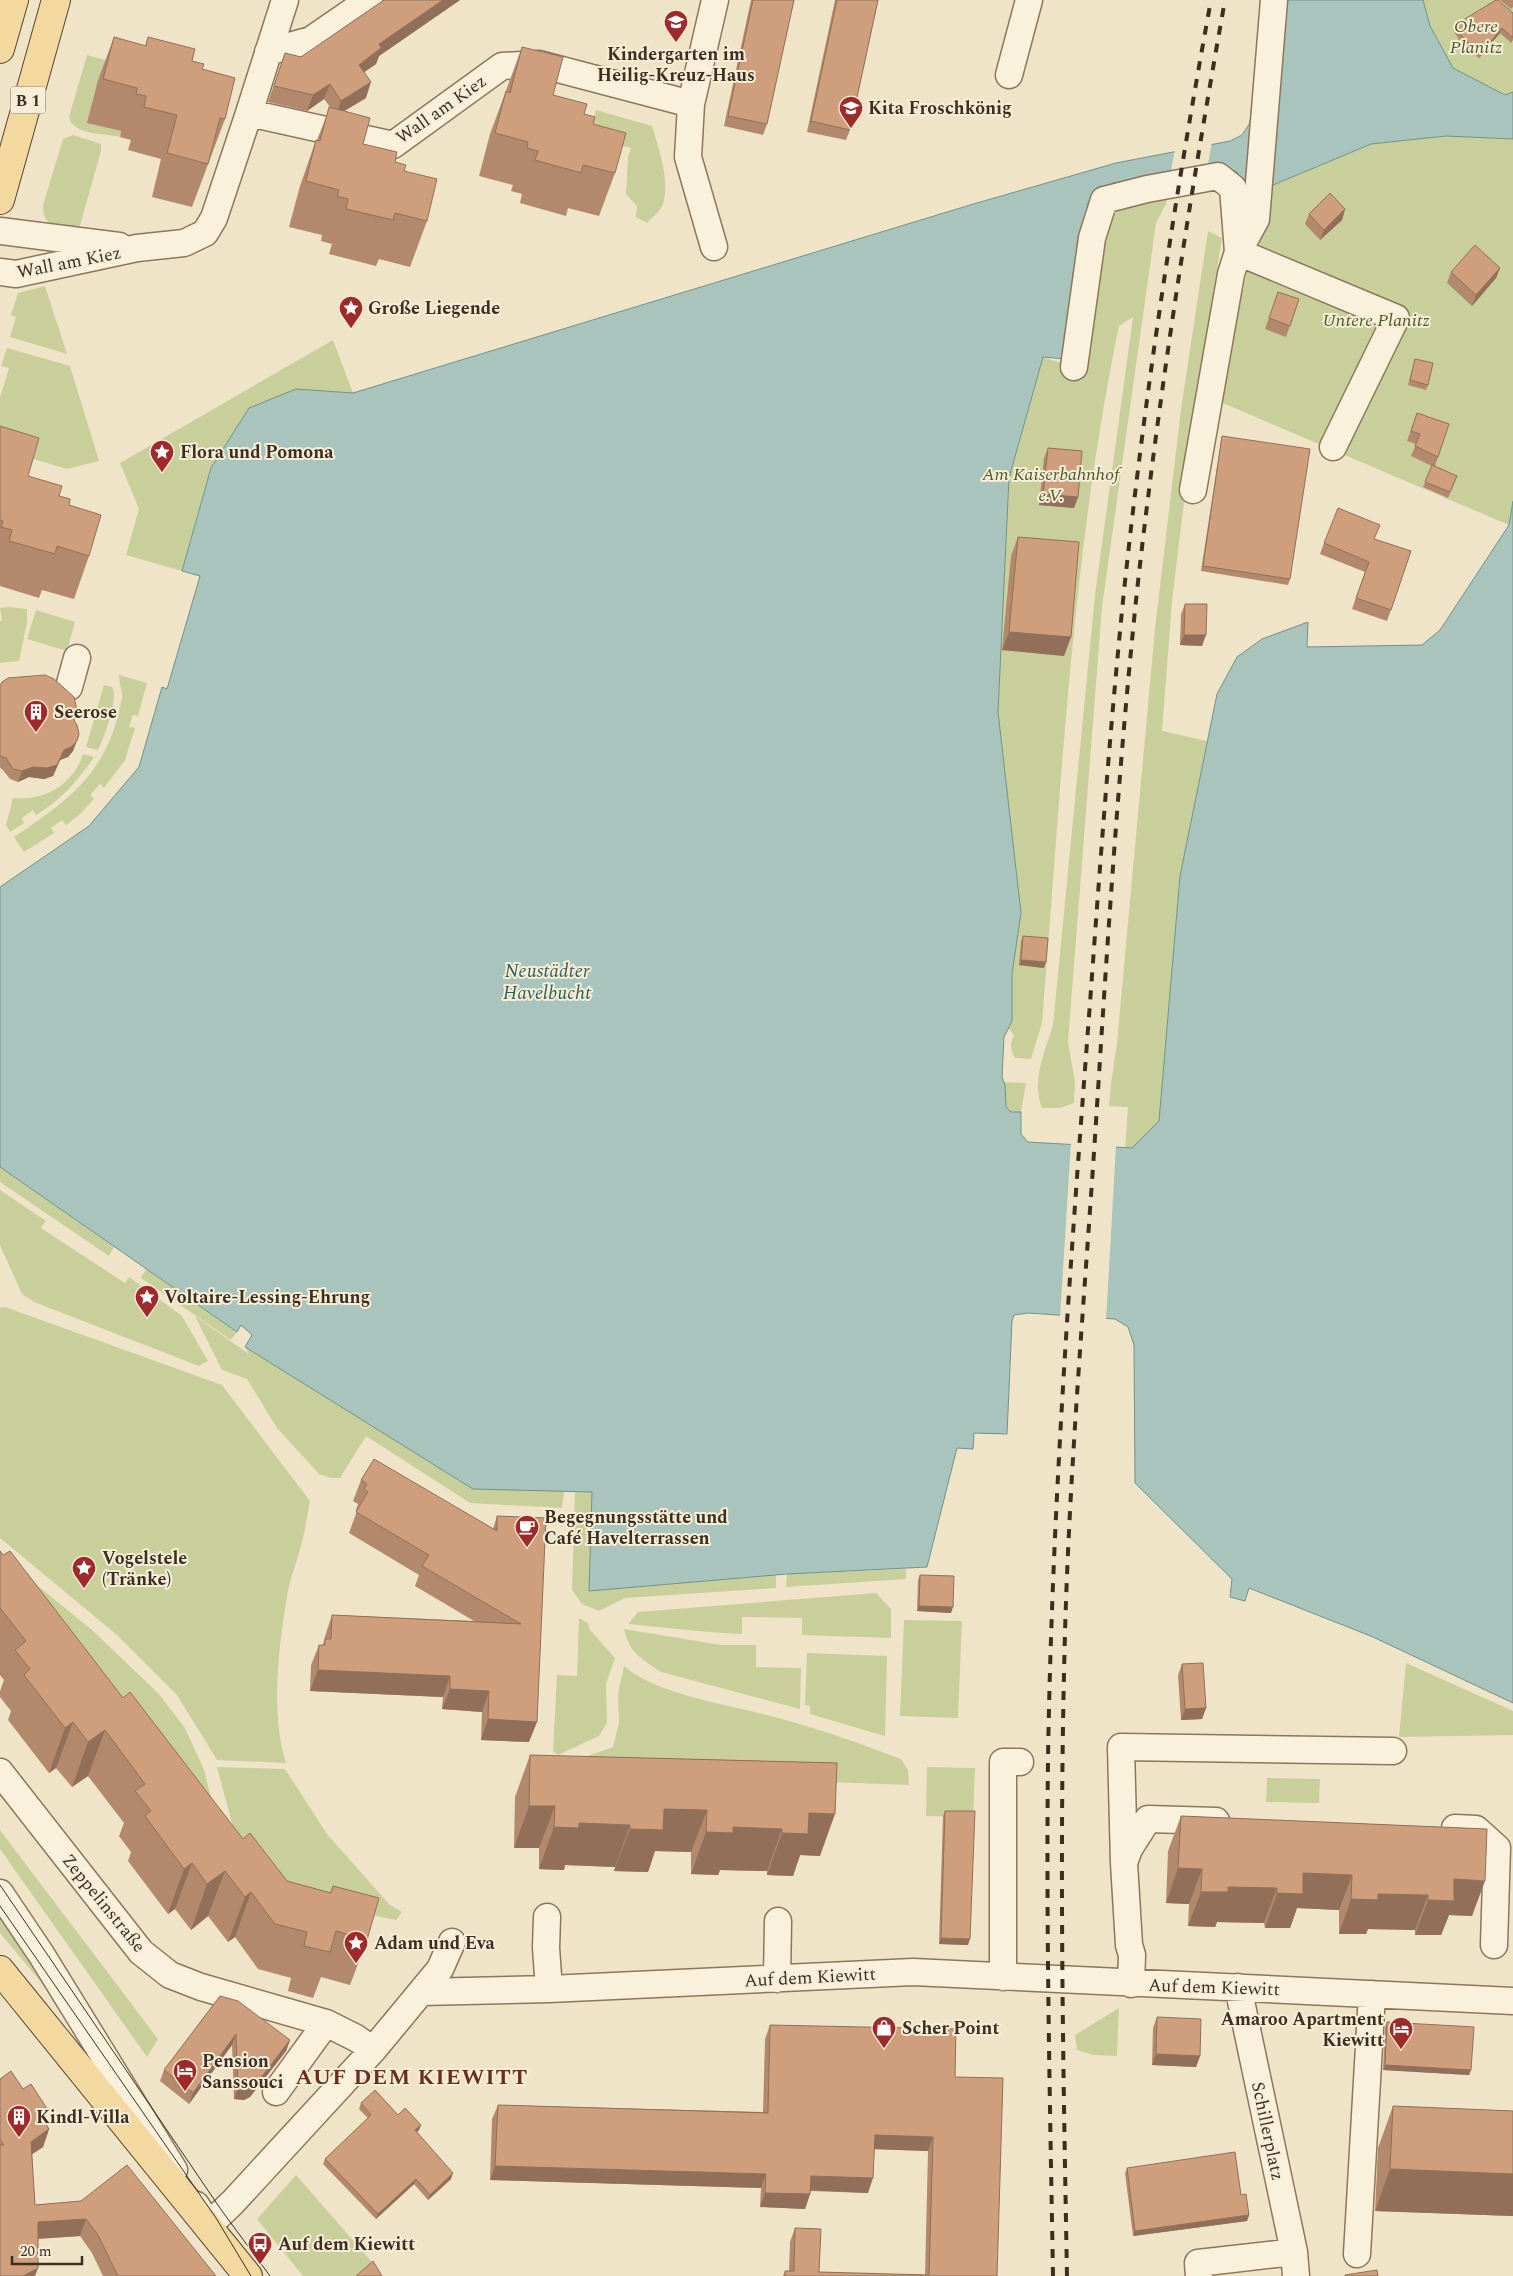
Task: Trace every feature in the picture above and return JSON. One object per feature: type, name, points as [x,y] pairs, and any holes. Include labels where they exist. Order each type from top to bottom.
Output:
[{"type":"main road","points":[[0,49],[14,0]]},
{"type":"main road","name":"B 1","points":[[0,200],[56,0]]},
{"type":"main road","points":[[0,1970],[209,2225],[242,2272]]},
{"type":"street","points":[[249,113],[285,0]]},
{"type":"street","points":[[268,52],[311,40],[369,0]]},
{"type":"street","points":[[714,247],[688,157],[691,104],[715,0]]},
{"type":"street","points":[[1009,75],[1029,0]]},
{"type":"street","points":[[1194,490],[1231,274],[1238,252],[1256,219],[1274,0]]},
{"type":"street","name":"Wall am Kiez","points":[[0,272],[16,274],[137,248],[184,243],[204,233],[214,218],[249,113],[393,146],[502,66],[538,64],[691,104]]},
{"type":"street","points":[[1074,367],[1092,238],[1104,200],[1146,189],[1218,176],[1233,188],[1238,252]]},
{"type":"street","name":"Wall am Kiez","points":[[0,230],[137,248]]},
{"type":"street","points":[[1238,252],[1396,318],[1333,446]]},
{"type":"street","points":[[68,687],[78,658]]},
{"type":"street","points":[[1131,1984],[1132,1955],[1129,1945],[1124,1863],[1121,1747],[1392,1751]]},
{"type":"street","points":[[1003,1977],[1003,1762],[1020,1762]]},
{"type":"street","name":"Zeppelinstraße","points":[[0,1772],[141,1952],[170,1975],[201,1987],[326,2023],[356,2038],[373,2050]]},
{"type":"street","points":[[1124,1863],[1129,1849],[1148,1819],[1238,1821]]},
{"type":"street","points":[[1427,1827],[1476,1829],[1497,1848],[1494,1945]]},
{"type":"street","points":[[0,1893],[41,1954],[209,2225],[233,2202],[373,2050],[440,1968],[452,1942]]},
{"type":"street","points":[[547,1917],[546,1948],[549,1989]]},
{"type":"street","points":[[777,1979],[778,1921]]},
{"type":"street","name":"Auf dem Kiewitt","points":[[421,1992],[549,1989],[913,1972],[1513,2001]]},
{"type":"street","name":"Schillerplatz","points":[[1238,1987],[1295,2264]]},
{"type":"street","points":[[1357,2254],[1372,1994]]},
{"type":"street","points":[[276,2092],[326,2023]]},
{"type":"street","points":[[1199,2276],[1198,2263],[1295,2264]]},
{"type":"green space","name":"Obere Planitz","points":[[1423,0],[1513,0],[1513,92],[1505,95],[1453,68],[1430,26]]},
{"type":"green space","points":[[87,55],[120,64],[88,123],[121,131],[120,137],[83,131],[72,123],[69,117]]},
{"type":"green space","points":[[596,110],[652,126],[663,165],[665,195],[662,207],[647,223],[636,217],[637,206],[626,194],[628,157],[631,148],[588,138]]},
{"type":"green space","points":[[73,135],[101,144],[101,151],[79,229],[54,225],[49,222],[43,213],[43,205],[63,139]]},
{"type":"green space","name":"Untere Planitz","points":[[1446,136],[1513,139],[1513,501],[1509,525],[1218,401],[1266,188],[1371,144]]},
{"type":"green space","name":"Am Kaiserbahnhof e.V.","points":[[1167,195],[1166,204],[1156,223],[1102,607],[1068,1042],[1075,1082],[1074,1103],[1060,1108],[1042,1108],[1038,1087],[1040,1066],[1053,1025],[1095,595],[1133,317],[1119,326],[1103,411],[1090,498],[1070,673],[1042,1023],[1031,1059],[1015,1058],[1011,1046],[1014,1035],[1008,1028],[1012,1021],[1012,974],[1021,913],[998,712],[1009,478],[1043,357],[1074,367],[1111,206]]},
{"type":"green space","points":[[1208,231],[1222,238],[1197,395],[1172,601],[1162,731],[1207,741],[1180,876],[1159,1121],[1140,1143],[1125,1149],[1128,1107],[1109,1106],[1117,1043],[1155,629],[1181,409]]},
{"type":"green space","points":[[45,286],[67,354],[10,337],[16,317],[11,315],[18,293]]},
{"type":"green space","points":[[333,340],[353,393],[296,389],[211,468],[182,571],[126,555],[139,509],[120,463]]},
{"type":"green space","points":[[7,348],[70,366],[99,461],[67,469],[0,449],[0,397],[9,368],[1,366]]},
{"type":"green space","points":[[0,608],[27,609],[27,622],[19,661],[0,663],[0,621],[2,621]]},
{"type":"green space","points":[[36,610],[75,622],[67,651],[27,639]]},
{"type":"green space","points":[[119,675],[147,683],[138,716],[133,715],[129,727],[135,728],[125,760],[104,788],[100,784],[90,795],[94,799],[79,815],[66,825],[62,820],[51,828],[54,833],[24,852],[14,837],[54,809],[70,795],[85,780],[108,745],[116,723],[122,697]]},
{"type":"green space","points":[[104,685],[112,687],[114,700],[107,728],[98,750],[86,747]]},
{"type":"green space","points":[[83,754],[94,757],[68,789],[36,815],[33,810],[22,818],[24,823],[10,832],[6,825],[13,798],[36,797],[56,789],[72,774]]},
{"type":"green space","points":[[1004,1082],[1026,1083],[1021,1112],[1011,1112],[1006,1107]]},
{"type":"green space","points":[[0,1167],[114,1247],[109,1256],[0,1182]]},
{"type":"green space","points":[[0,1190],[46,1221],[41,1228],[125,1283],[129,1277],[182,1316],[208,1361],[199,1366],[34,1302],[22,1294],[0,1245]]},
{"type":"green space","points":[[146,1269],[237,1332],[231,1340],[141,1278]]},
{"type":"green space","points":[[5,1307],[222,1385],[310,1501],[302,1541],[288,1591],[279,1655],[278,1722],[286,1763],[217,1760],[177,1695],[117,1635],[0,1538],[0,1308]]},
{"type":"green space","points":[[195,1316],[249,1354],[245,1347],[473,1489],[564,1491],[562,1508],[470,1503],[366,1436],[340,1478],[331,1478],[319,1474],[277,1428],[247,1379],[222,1370]]},
{"type":"green space","points":[[575,1492],[592,1492],[590,1591],[776,1575],[776,1588],[625,1598],[599,1611],[582,1604],[572,1590]]},
{"type":"green space","points":[[0,1555],[92,1630],[158,1693],[185,1728],[204,1770],[216,1818]]},
{"type":"green space","points":[[906,1569],[906,1579],[786,1587],[787,1574]]},
{"type":"green space","points":[[876,1593],[891,1609],[891,1638],[802,1635],[802,1618],[742,1617],[742,1634],[628,1624],[638,1612]]},
{"type":"green space","points":[[579,1618],[588,1623],[590,1630],[615,1658],[606,1684],[607,1723],[599,1736],[558,1755],[553,1751],[557,1675],[577,1676]]},
{"type":"green space","points":[[904,1620],[962,1621],[958,1718],[900,1716]]},
{"type":"green space","points":[[624,1629],[721,1645],[756,1645],[756,1667],[801,1668],[800,1709],[661,1672],[637,1655],[626,1637]]},
{"type":"green space","points":[[807,1653],[887,1656],[885,1736],[810,1714],[810,1706],[805,1705]]},
{"type":"green space","points":[[1406,1663],[1513,1711],[1513,1735],[1399,1737]]},
{"type":"green space","points":[[624,1666],[656,1685],[676,1692],[809,1727],[901,1759],[908,1770],[909,1785],[557,1772],[559,1766],[613,1747],[619,1723],[618,1694]]},
{"type":"green space","points":[[217,1767],[285,1769],[327,1834],[389,1904],[402,1912],[396,1920],[313,1903],[284,1891],[233,1827]]},
{"type":"green space","points":[[927,1767],[975,1768],[973,1817],[926,1816]]},
{"type":"green space","points":[[1267,1778],[1320,1779],[1319,1803],[1266,1802]]},
{"type":"green space","points":[[0,1830],[158,2039],[147,2057],[0,1849]]},
{"type":"green space","points":[[0,1914],[66,2012],[0,1933]]},
{"type":"green space","points":[[1119,2008],[1117,2056],[1093,2055],[1077,2050],[1075,2035]]},
{"type":"green space","points":[[296,2175],[379,2270],[372,2276],[303,2276],[257,2219]]},
{"type":"water","name":"Neustädter Havelbucht","points":[[1284,0],[1423,0],[1430,26],[1453,68],[1505,95],[1513,92],[1513,139],[1446,136],[1371,144],[1266,188],[1240,187],[1237,172],[1220,165],[1113,183],[1100,189],[1088,203],[1066,359],[1043,357],[1009,478],[998,712],[1021,913],[1012,974],[1012,1021],[1004,1037],[1002,1077],[1005,1085],[1006,1107],[1011,1112],[1021,1112],[1021,1134],[1028,1142],[1132,1148],[1159,1121],[1180,876],[1217,694],[1237,657],[1262,639],[1308,622],[1307,647],[1422,645],[1440,630],[1509,525],[1513,501],[1513,1703],[1373,1637],[1249,1588],[1245,1601],[1230,1597],[1232,1579],[1135,1483],[1134,1345],[1128,1327],[1115,1319],[1028,1313],[1014,1315],[1012,1321],[1007,1434],[974,1433],[973,1449],[957,1448],[927,1567],[787,1574],[589,1591],[592,1492],[473,1489],[245,1347],[252,1335],[241,1325],[237,1332],[0,1167],[0,887],[89,826],[139,767],[162,687],[167,689],[200,576],[182,571],[211,468],[249,408],[296,389],[353,393],[970,205],[1116,163],[1230,141],[1242,135],[1250,123],[1254,85]]},
{"type":"pier","points":[[1212,142],[1207,170],[1170,176],[1175,149]]},
{"type":"pier","points":[[1071,1142],[1116,1146],[1106,1321],[1060,1318]]},
{"type":"building","points":[[384,0],[443,0],[379,44],[381,48],[359,65],[371,82],[341,101],[330,84],[313,95],[274,86],[285,53],[301,57]]},
{"type":"building","points":[[753,0],[794,0],[767,124],[728,116]]},
{"type":"building","points":[[837,0],[878,0],[850,130],[811,121]]},
{"type":"building","points":[[1496,0],[1513,13],[1513,37],[1502,28],[1481,53],[1464,39],[1455,25]]},
{"type":"building","points":[[114,37],[146,46],[148,37],[195,49],[192,61],[204,64],[202,69],[235,78],[225,119],[220,118],[208,164],[167,153],[177,115],[144,107],[146,96],[136,94],[137,88],[103,79]]},
{"type":"building","points":[[522,47],[563,57],[553,95],[587,104],[584,114],[595,117],[593,124],[626,133],[615,173],[583,165],[581,173],[535,160],[538,151],[527,148],[528,142],[495,133],[506,91],[510,93]]},
{"type":"building","points":[[329,107],[370,118],[363,144],[397,152],[395,162],[406,165],[404,171],[437,179],[427,221],[395,213],[393,220],[346,209],[348,199],[337,196],[339,190],[306,181],[316,140],[320,141]]},
{"type":"building","points":[[1330,193],[1345,209],[1324,230],[1309,214]]},
{"type":"building","points":[[1475,245],[1500,268],[1476,295],[1451,272]]},
{"type":"building","points":[[1278,292],[1299,299],[1290,326],[1269,318]]},
{"type":"building","points":[[1415,359],[1433,363],[1428,385],[1410,380]]},
{"type":"building","points":[[1417,413],[1449,424],[1438,457],[1415,446],[1420,434],[1411,431]]},
{"type":"building","points":[[0,426],[39,438],[28,476],[62,486],[59,496],[70,499],[69,505],[101,515],[89,556],[57,546],[55,554],[9,541],[12,530],[1,527],[3,521],[0,520]]},
{"type":"building","points":[[1222,436],[1310,449],[1290,579],[1203,566]]},
{"type":"building","points":[[1048,448],[1082,451],[1078,497],[1043,494]]},
{"type":"building","points":[[1432,465],[1457,476],[1450,492],[1425,482]]},
{"type":"building","points":[[1338,508],[1380,525],[1374,539],[1411,551],[1391,610],[1356,598],[1369,562],[1324,543]]},
{"type":"building","points":[[1018,537],[1079,542],[1071,637],[1009,632]]},
{"type":"building","points":[[1185,604],[1207,604],[1206,635],[1184,635]]},
{"type":"building","name":"Seerose","points":[[45,675],[54,679],[74,697],[77,710],[74,720],[79,734],[77,741],[71,747],[64,750],[57,765],[47,768],[33,767],[22,771],[13,769],[6,758],[0,756],[0,686],[8,678]]},
{"type":"building","points":[[1023,936],[1048,938],[1046,962],[1021,960]]},
{"type":"building","points":[[374,1459],[497,1531],[497,1516],[546,1518],[537,1722],[488,1719],[489,1691],[450,1689],[450,1676],[318,1670],[319,1645],[325,1645],[325,1639],[331,1639],[332,1615],[521,1624],[422,1566],[429,1555],[356,1512],[368,1492],[364,1489],[367,1484],[361,1480]]},
{"type":"building","points":[[0,1551],[3,1555],[10,1551],[123,1698],[130,1692],[243,1839],[250,1833],[287,1881],[331,1893],[333,1886],[379,1898],[367,1940],[336,1931],[330,1952],[304,1946],[307,1932],[275,1924],[251,1892],[245,1897],[225,1871],[207,1884],[192,1863],[184,1869],[145,1816],[151,1811],[135,1791],[145,1784],[105,1730],[88,1742],[73,1722],[65,1728],[24,1675],[30,1669],[15,1650],[26,1641],[0,1608]]},
{"type":"building","points":[[920,1575],[954,1576],[953,1607],[919,1606]]},
{"type":"building","points":[[1203,1663],[1206,1708],[1185,1709],[1182,1664]]},
{"type":"building","points":[[530,1755],[837,1763],[835,1814],[809,1813],[808,1834],[782,1833],[782,1829],[733,1827],[733,1833],[706,1832],[707,1810],[664,1809],[663,1830],[630,1829],[630,1825],[579,1823],[579,1828],[554,1827],[555,1806],[529,1806]]},
{"type":"building","points":[[945,1811],[975,1811],[970,1939],[941,1938]]},
{"type":"building","points":[[1181,1816],[1487,1829],[1485,1881],[1454,1879],[1454,1901],[1428,1900],[1428,1895],[1378,1894],[1378,1900],[1351,1899],[1352,1875],[1303,1873],[1303,1894],[1277,1893],[1277,1888],[1228,1887],[1228,1892],[1201,1892],[1202,1869],[1178,1868]]},
{"type":"building","points":[[220,1996],[238,2001],[290,2040],[254,2087],[248,2089],[238,2088],[236,2034],[193,2093],[164,2070]]},
{"type":"building","points":[[1157,2017],[1201,2019],[1200,2056],[1156,2054]]},
{"type":"building","points":[[1387,2022],[1474,2027],[1471,2070],[1385,2065]]},
{"type":"building","points":[[770,2025],[956,2029],[955,2077],[1003,2078],[997,2276],[785,2276],[785,2271],[794,2271],[795,2228],[821,2229],[819,2272],[929,2275],[933,2137],[875,2135],[873,2178],[811,2176],[810,2194],[765,2193],[766,2174],[495,2166],[498,2105],[768,2113]]},
{"type":"building","points":[[11,2071],[23,2089],[31,2084],[46,2107],[38,2112],[49,2129],[31,2142],[35,2205],[81,2201],[127,2165],[216,2276],[118,2276],[98,2235],[86,2219],[38,2222],[38,2268],[23,2276],[0,2276],[0,2145],[4,2145],[0,2139],[0,2079]]},
{"type":"building","points":[[375,2090],[398,2115],[405,2108],[421,2125],[415,2130],[453,2173],[430,2195],[416,2179],[378,2214],[325,2159],[371,2115],[361,2103]]},
{"type":"building","points":[[1393,2106],[1513,2111],[1513,2174],[1390,2169]]},
{"type":"building","points":[[1235,2152],[1241,2195],[1246,2194],[1249,2215],[1135,2231],[1127,2168]]},
{"type":"building","points":[[373,2261],[382,2276],[356,2276]]},
{"type":"building","points":[[1377,2270],[1378,2276],[1345,2276],[1345,2275]]},
{"type":"tram line","points":[[0,1885],[222,2211],[270,2276]]},
{"type":"tram line","points":[[0,1906],[216,2218],[251,2276]]},
{"type":"railway","points":[[1053,2276],[1048,1953],[1048,1759],[1058,1475],[1069,1286],[1114,694],[1132,517],[1162,295],[1185,147],[1211,0]]},
{"type":"railway","points":[[1067,2276],[1062,1874],[1063,1713],[1067,1567],[1074,1435],[1110,913],[1119,784],[1137,591],[1155,443],[1176,295],[1225,0]]},
{"type":"place","name":"Kindergarten im Heilig-Kreuz-Haus","points":[[676,43]]},
{"type":"place","name":"Kita Froschkönig","points":[[851,129]]},
{"type":"place","name":"Große Liegende","points":[[351,329]]},
{"type":"place","name":"Flora und Pomona","points":[[162,473]]},
{"type":"place","name":"Seerose","points":[[36,733]]},
{"type":"place","name":"Voltaire-Lessing-Ehrung","points":[[147,1318]]},
{"type":"place","name":"Begegnungsstätte und Café Havelterrassen","points":[[527,1548]]},
{"type":"place","name":"Vogelstele (Tränke)","points":[[84,1589]]},
{"type":"place","name":"Adam und Eva","points":[[356,1964]]},
{"type":"place","name":"Scher Point","points":[[884,2049]]},
{"type":"place","name":"Amaroo Apartment Kiewitt","points":[[1401,2050]]},
{"type":"place","name":"Pension Sanssouci","points":[[185,2092]]},
{"type":"place","name":"Kindl-Villa","points":[[19,2138]]},
{"type":"place","name":"Auf dem Kiewitt","points":[[260,2265]]},
{"type":"district","name":"AUF DEM KIEWITT","points":[[412,2076]]}]
